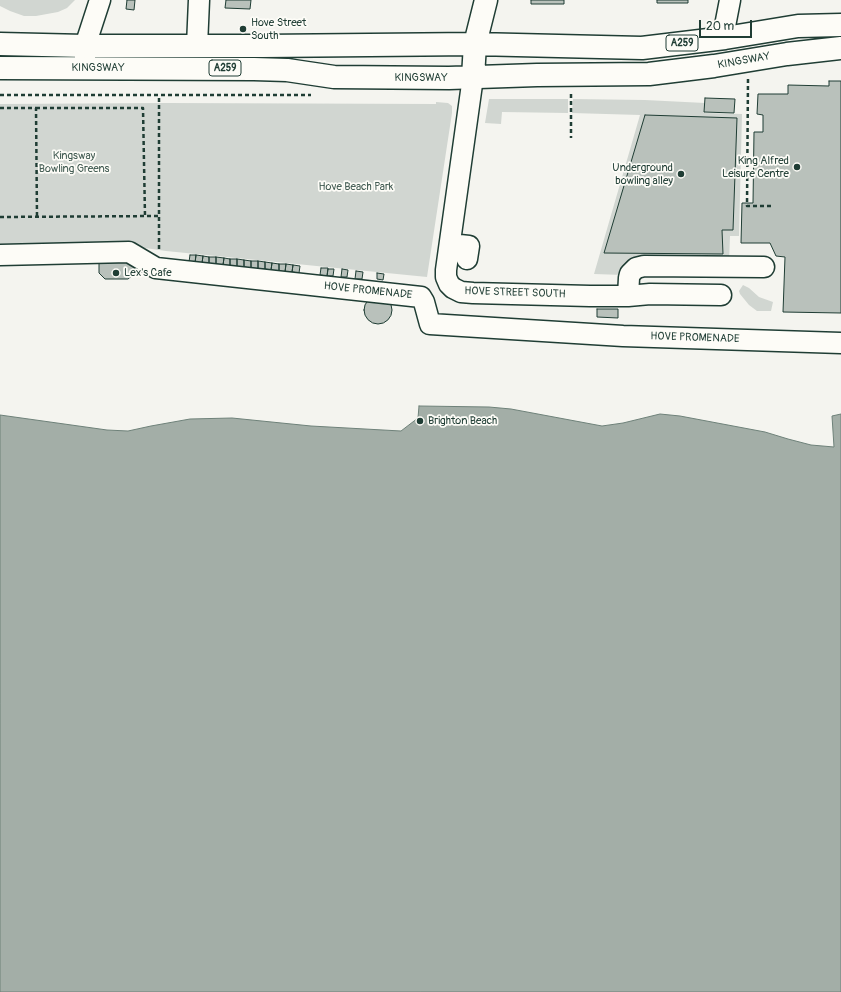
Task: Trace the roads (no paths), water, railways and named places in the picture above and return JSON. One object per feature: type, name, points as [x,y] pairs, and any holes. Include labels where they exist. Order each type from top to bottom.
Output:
[{"type":"main road","points":[[473,77],[475,44],[486,0]]},
{"type":"main road","name":"KINGSWAY","points":[[0,44],[85,46],[475,44],[642,48],[725,38],[798,26],[841,25]]},
{"type":"main road","name":"KINGSWAY","points":[[0,68],[85,67],[287,70],[334,77],[473,77],[649,74],[714,66],[743,60],[841,48]]},
{"type":"street","points":[[85,67],[85,46],[100,0]]},
{"type":"street","points":[[197,46],[199,0]]},
{"type":"street","points":[[725,38],[725,26],[730,0]]},
{"type":"street","name":"HOVE STREET SOUTH","points":[[473,77],[446,277],[449,284],[453,288],[461,292],[628,296],[650,294],[721,296]]},
{"type":"street","points":[[450,244],[469,246],[467,259]]},
{"type":"street","name":"HOVE PROMENADE","points":[[0,255],[129,252],[156,268],[421,297],[424,302],[430,324],[623,336],[841,343]]},
{"type":"street","points":[[628,296],[630,274],[636,268],[644,266],[764,267]]},
{"type":"place","name":"Hove Street South","points":[[243,29]]},
{"type":"place","name":"King Alfred Leisure Centre","points":[[797,167]]},
{"type":"place","name":"Underground bowling alley","points":[[681,174]]},
{"type":"place","name":"Lex's Cafe","points":[[116,273]]},
{"type":"place","name":"Brighton Beach","points":[[420,421]]},
{"type":"park label","name":"Kingsway Bowling Greens","points":[[74,162]]},
{"type":"park label","name":"Hove Beach Park","points":[[356,187]]}]
